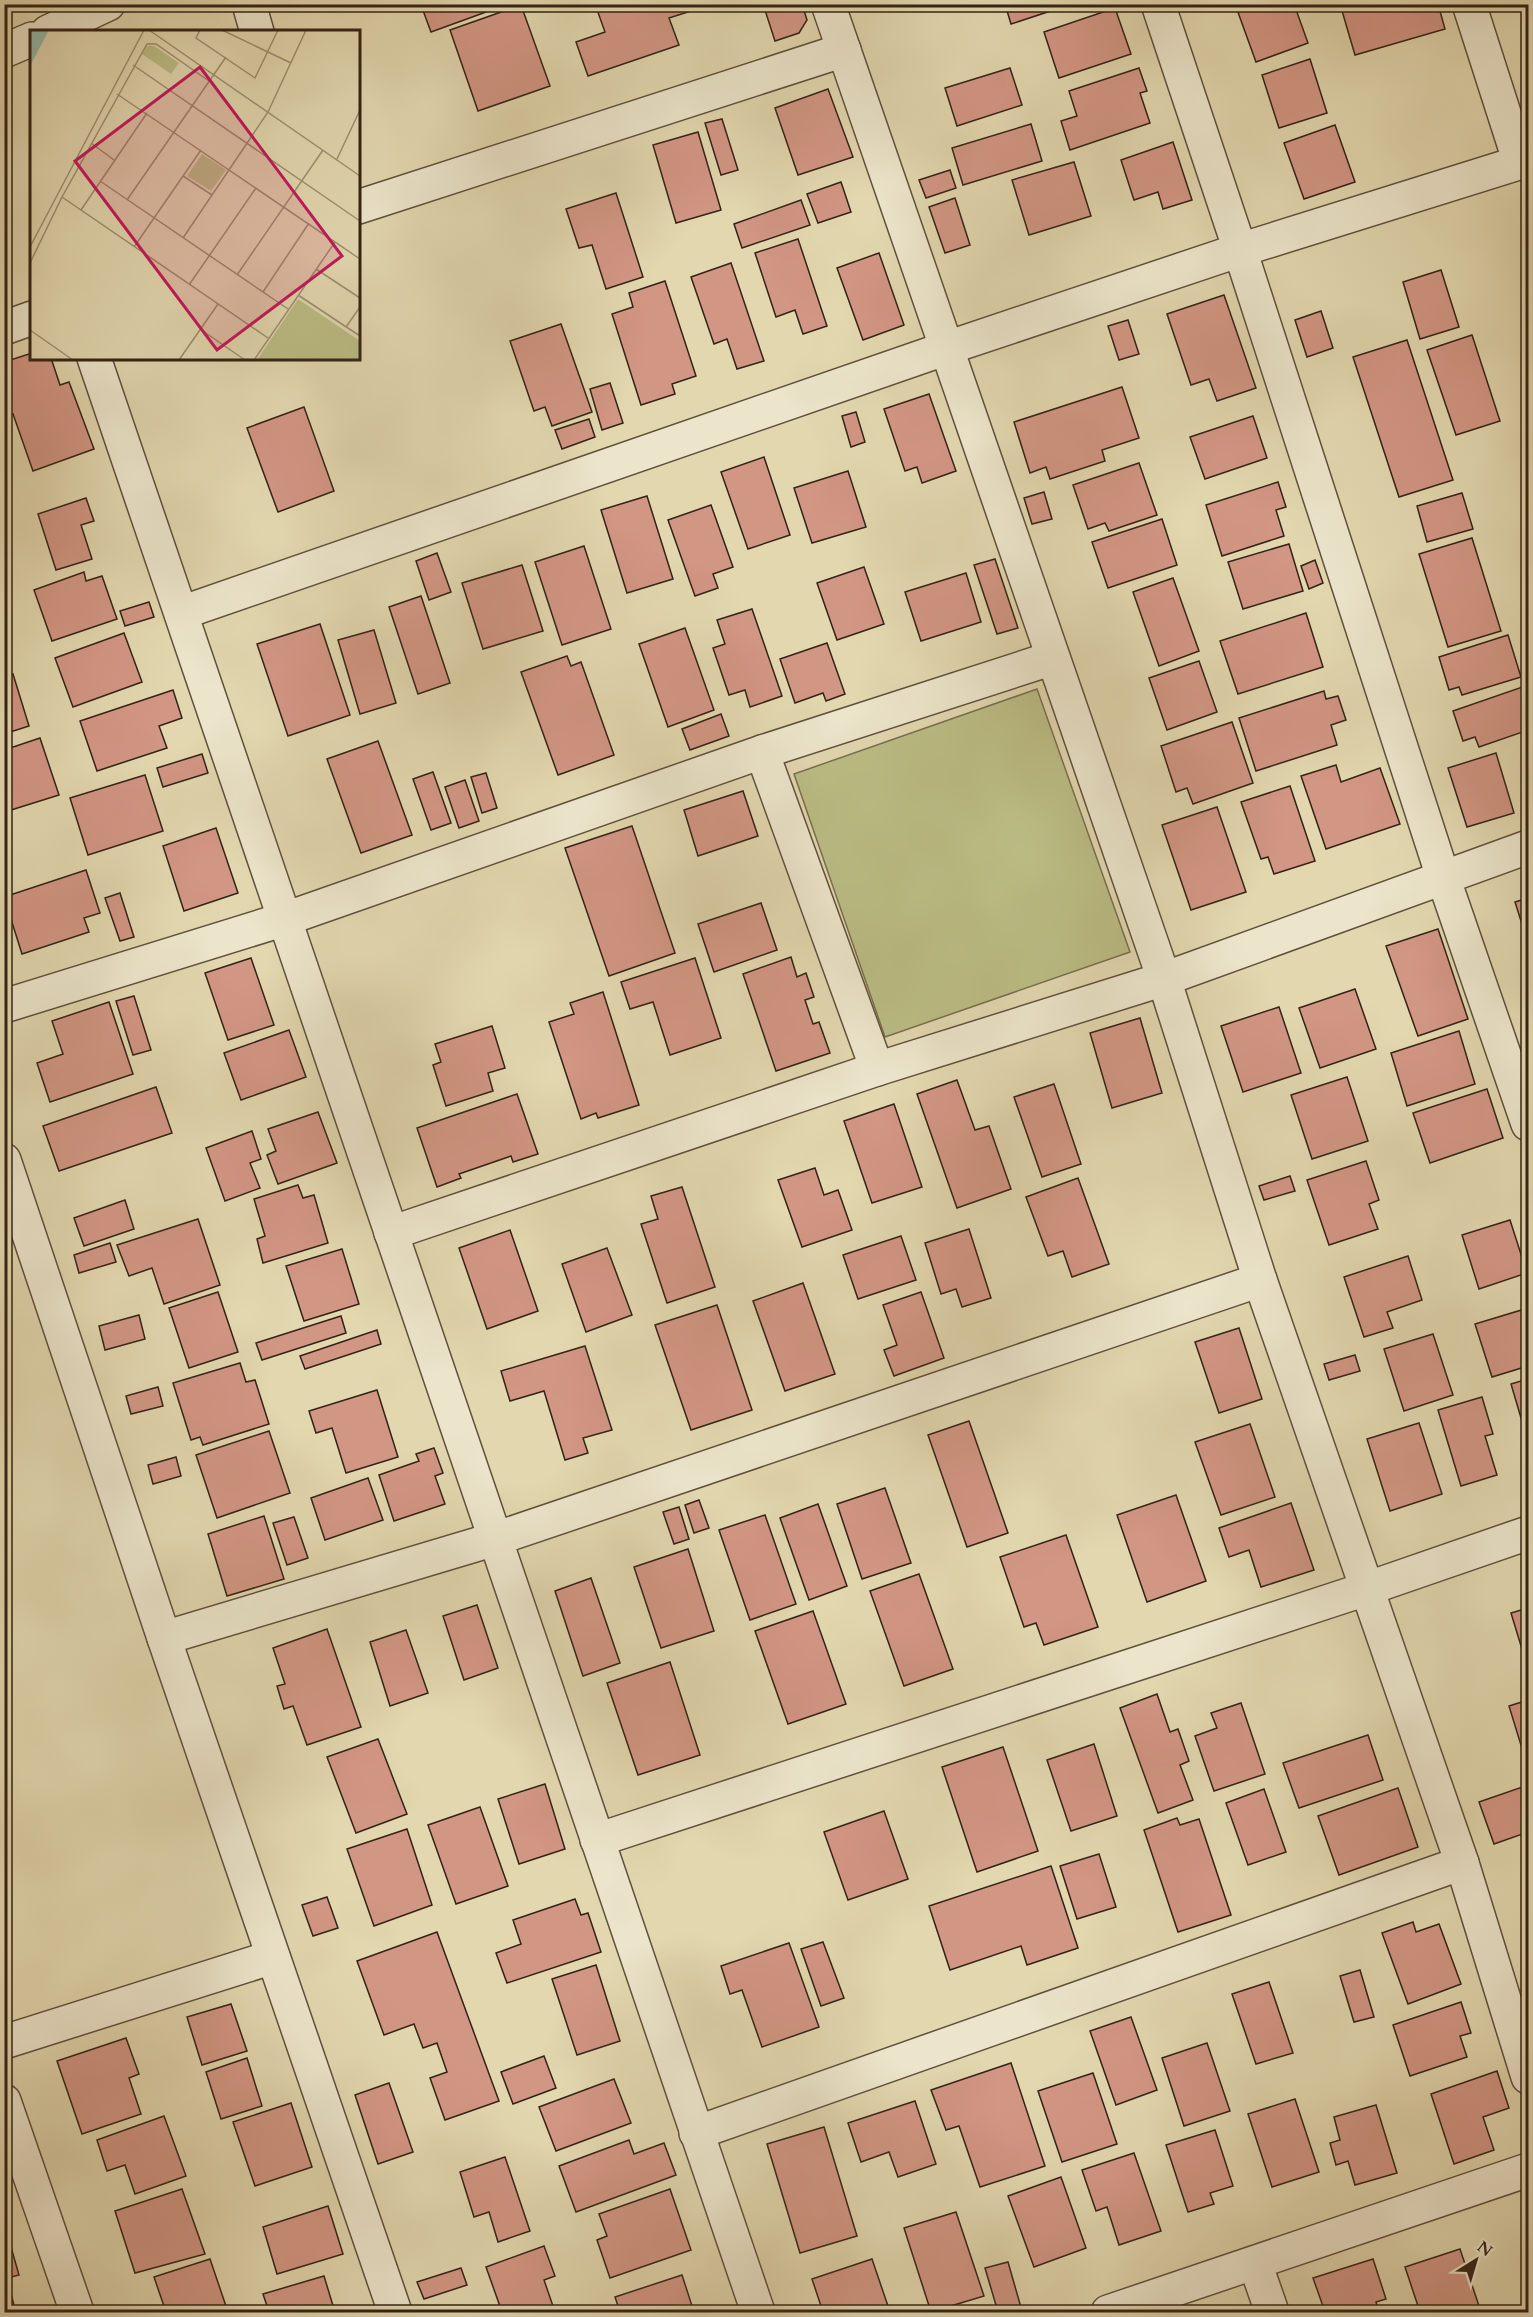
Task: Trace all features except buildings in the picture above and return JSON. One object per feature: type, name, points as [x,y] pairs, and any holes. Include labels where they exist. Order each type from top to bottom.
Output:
[{"type":"street","points":[[52,30],[108,4]]},
{"type":"street","points":[[249,4],[256,30]]},
{"type":"street","points":[[828,4],[1164,979],[1260,1280],[1461,1863],[1528,2078]]},
{"type":"street","points":[[1158,4],[1443,877],[1528,1124]]},
{"type":"street","points":[[181,613],[947,348],[1240,250],[1524,161],[1469,4]]},
{"type":"street","points":[[4,51],[30,40]]},
{"type":"street","points":[[360,206],[844,50]]},
{"type":"street","points":[[4,328],[30,319]]},
{"type":"street","points":[[95,360],[758,2313]]},
{"type":"street","points":[[4,1006],[285,919],[762,752],[1053,658]]},
{"type":"street","points":[[762,752],[877,1069]]},
{"type":"street","points":[[391,1233],[877,1069],[1164,979],[1528,848]]},
{"type":"street","points":[[4,1160],[164,1638],[395,2313]]},
{"type":"street","points":[[164,1638],[495,1539],[1260,1280]]},
{"type":"street","points":[[597,1840],[1366,1589],[1528,1533]]},
{"type":"street","points":[[696,2133],[1461,1863]]},
{"type":"street","points":[[4,2042],[273,1957]]},
{"type":"street","points":[[4,2101],[77,2313]]},
{"type":"street","points":[[1108,2313],[1528,2170]]},
{"type":"street","points":[[1255,2263],[1272,2313]]},
{"type":"green space","points":[[1037,689],[1130,952],[885,1037],[794,774]]}]
